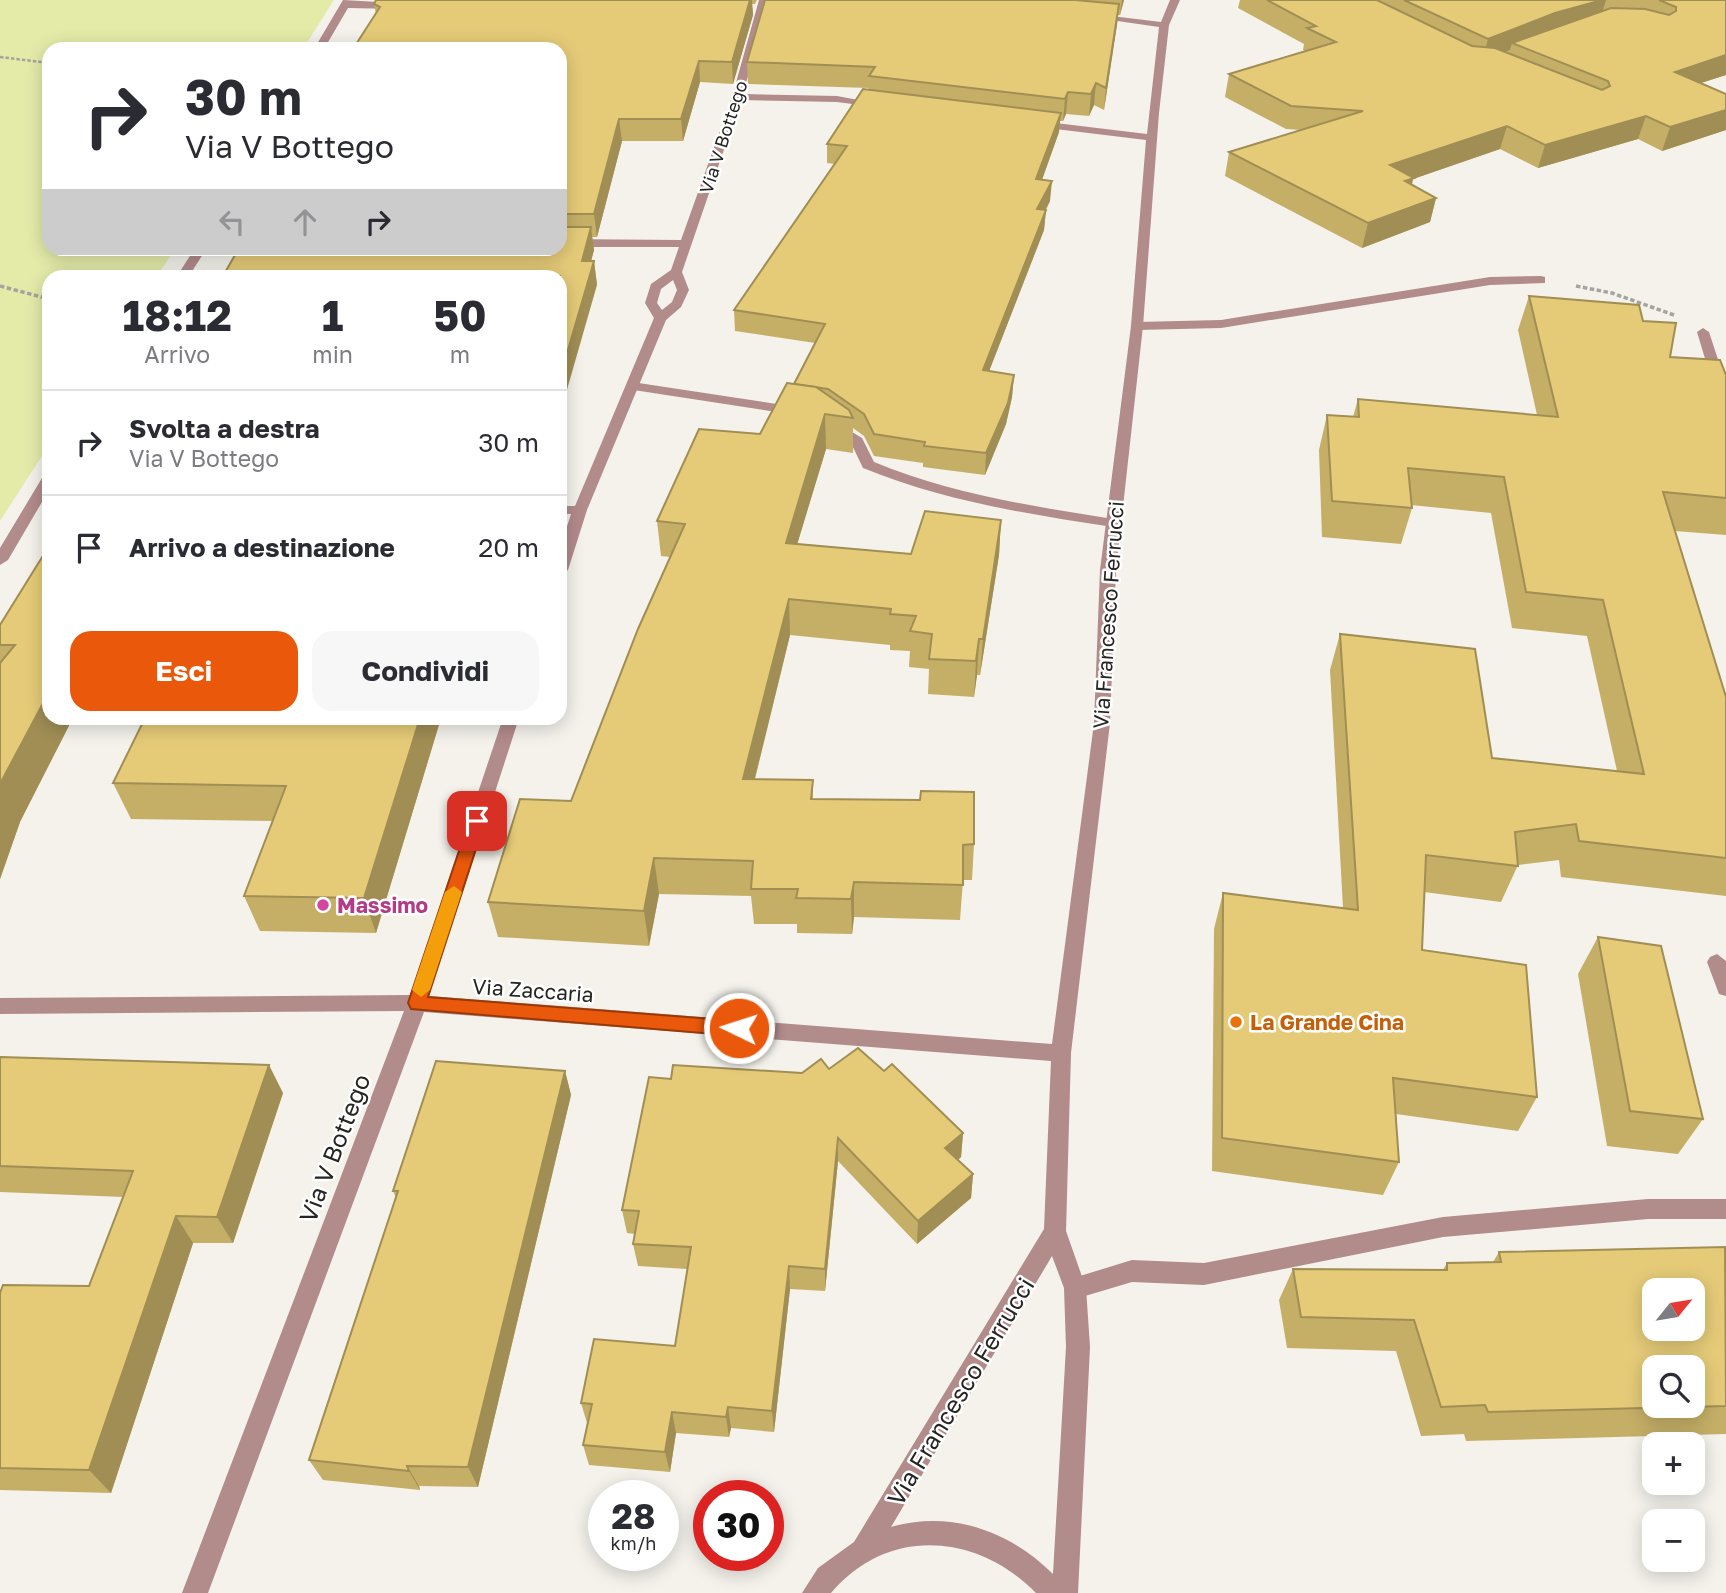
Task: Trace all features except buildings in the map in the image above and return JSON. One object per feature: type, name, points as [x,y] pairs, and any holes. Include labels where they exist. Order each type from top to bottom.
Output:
[{"type":"street","name":"Via Francesco Ferrucci","points":[[1065,1593],[1078,1347],[1075,1288],[1055,1231],[1061,1053],[1102,723],[1108,570],[1137,326],[1164,25],[1175,0]]},
{"type":"street","points":[[323,42],[346,3],[410,6]]},
{"type":"street","name":"Via V Bottego","points":[[660,318],[651,303],[655,287],[677,272],[737,97],[760,7]]},
{"type":"street","points":[[1086,16],[1164,25]]},
{"type":"street","points":[[737,97],[836,99],[892,106]]},
{"type":"street","points":[[1031,123],[1153,138]]},
{"type":"street","points":[[567,243],[687,244]]},
{"type":"street","name":"Via V Bottego","points":[[567,549],[580,510],[660,318],[677,304],[683,290],[677,272]]},
{"type":"street","points":[[1137,326],[1221,324],[1490,281],[1541,281]]},
{"type":"street","points":[[1703,332],[1726,405]]},
{"type":"street","points":[[632,386],[816,415],[857,440],[868,465],[910,484],[983,503],[1113,523]]},
{"type":"street","points":[[0,560],[42,488]]},
{"type":"street","points":[[33,502],[42,503]]},
{"type":"street","points":[[567,510],[580,510]]},
{"type":"street","name":"Via V Bottego","points":[[195,1593],[417,1003],[509,725]]},
{"type":"street","points":[[1717,962],[1726,988]]},
{"type":"street","name":"Via Zaccaria","points":[[0,1006],[417,1003],[1061,1053]]},
{"type":"street","points":[[1075,1288],[1132,1271],[1204,1274],[1443,1227],[1648,1209],[1726,1209]]},
{"type":"street","name":"Via Francesco Ferrucci","points":[[864,1549],[1055,1231]]},
{"type":"street","points":[[813,1590],[864,1549],[906,1534],[950,1531],[992,1544],[1032,1569],[1054,1593]]},
{"type":"path","points":[[0,57],[42,62]]},
{"type":"path","points":[[1541,281],[1612,293],[1668,312],[1703,332]]},
{"type":"path","points":[[0,286],[42,297]]},
{"type":"green space","points":[[0,0],[334,0],[307,42],[42,42],[42,256],[170,256],[161,270],[42,270],[42,456],[0,521]]},
{"type":"slow traffic","points":[[421,990],[454,892]]},
{"type":"place","name":"Massimo","points":[[323,905]]},
{"type":"place","name":"La Grande Cina","points":[[1236,1022]]},
{"type":"route","points":[[477,821],[417,1003],[739,1028]]}]
